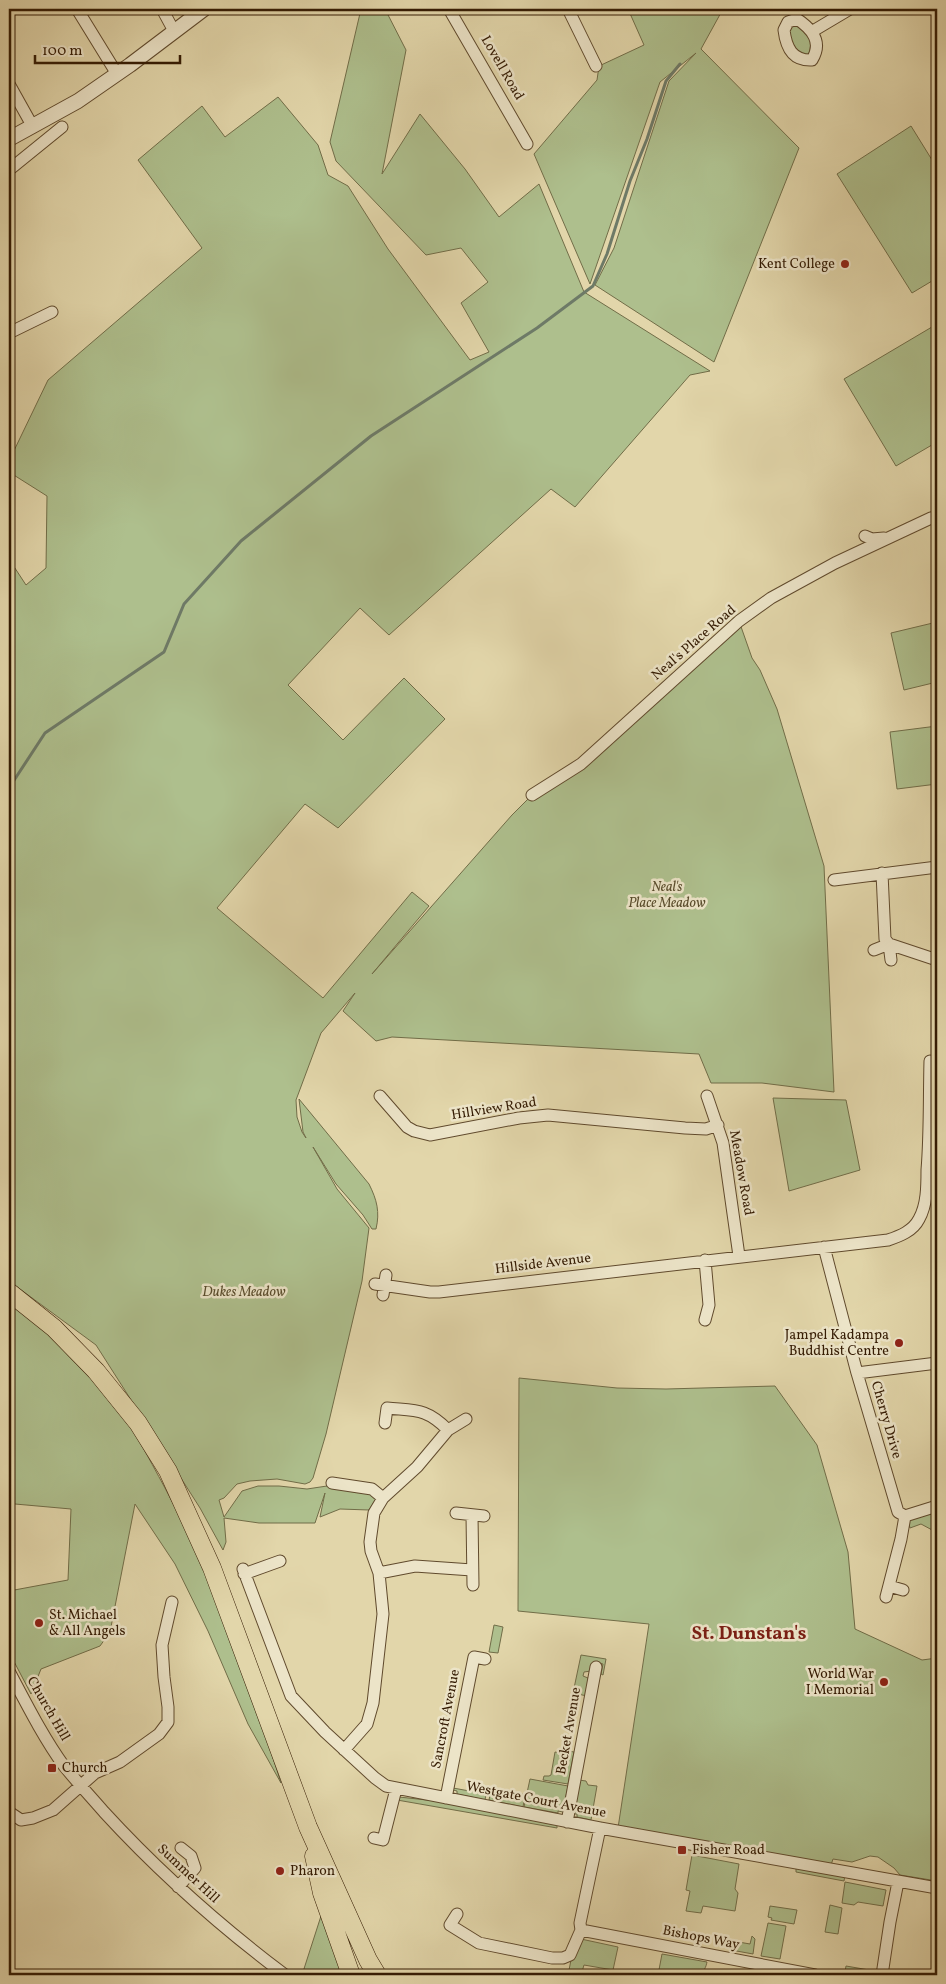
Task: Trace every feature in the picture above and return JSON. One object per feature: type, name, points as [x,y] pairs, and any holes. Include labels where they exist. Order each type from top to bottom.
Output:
[{"type":"main road","points":[[9,1292],[54,1328],[96,1371],[138,1423],[168,1472],[212,1568],[308,1827],[368,1960],[377,1975]]},
{"type":"main road","points":[[308,1827],[322,1893],[351,1975]]},
{"type":"street","points":[[77,9],[117,74]]},
{"type":"street","points":[[162,9],[174,31]]},
{"type":"street","points":[[9,139],[78,101],[204,9]]},
{"type":"street","name":"Lovell Road","points":[[449,9],[527,144]]},
{"type":"street","points":[[568,9],[596,66]]},
{"type":"street","points":[[813,31],[850,9]]},
{"type":"street","points":[[9,84],[38,144]]},
{"type":"street","points":[[9,170],[62,126]]},
{"type":"street","points":[[9,333],[52,312]]},
{"type":"street","name":"Neal's Place Road","points":[[532,795],[581,764],[739,621],[771,598],[835,563],[937,516]]},
{"type":"street","name":"Neal's Place Road","points":[[865,536],[877,540],[893,537]]},
{"type":"street","points":[[834,880],[937,867]]},
{"type":"street","points":[[882,874],[885,940],[890,944],[937,960]]},
{"type":"street","points":[[874,950],[890,944]]},
{"type":"street","points":[[890,944],[891,960]]},
{"type":"street","name":"Hillside Avenue","points":[[382,1285],[430,1292],[888,1240],[910,1230],[923,1211],[929,1146],[925,1082],[930,1061]]},
{"type":"street","name":"Hillview Road","points":[[380,1096],[407,1127],[430,1135],[519,1118],[548,1115],[685,1128],[706,1129],[718,1125]]},
{"type":"street","name":"Meadow Road","points":[[707,1096],[723,1143],[739,1256]]},
{"type":"street","name":"Cherry Drive","points":[[824,1247],[898,1517],[901,1539],[886,1597]]},
{"type":"street","points":[[705,1260],[709,1305],[705,1320]]},
{"type":"street","points":[[857,1373],[937,1363]]},
{"type":"street","points":[[385,1423],[387,1408],[411,1410],[432,1415],[448,1430]]},
{"type":"street","points":[[344,1750],[369,1719],[388,1614],[379,1573],[366,1553],[370,1542],[374,1513],[384,1498],[417,1467],[448,1430],[466,1419]]},
{"type":"street","points":[[332,1483],[372,1489],[384,1498]]},
{"type":"street","points":[[898,1517],[937,1506]]},
{"type":"street","points":[[456,1514],[484,1516]]},
{"type":"street","points":[[472,1515],[473,1586]]},
{"type":"street","name":"Westgate Court Avenue","points":[[280,1561],[244,1572],[291,1696],[302,1710],[344,1750],[374,1778],[386,1786],[567,1822],[937,1888]]},
{"type":"street","points":[[379,1573],[415,1566],[472,1570]]},
{"type":"street","points":[[889,1586],[903,1590]]},
{"type":"street","points":[[9,1812],[21,1820],[53,1810],[95,1774],[120,1762],[160,1734],[168,1722],[162,1645],[172,1602]]},
{"type":"street","name":"Sancroft Avenue","points":[[446,1798],[474,1656],[485,1659]]},
{"type":"street","name":"Church Hill","points":[[9,1671],[43,1733],[80,1785]]},
{"type":"street","name":"Becket Avenue","points":[[567,1822],[592,1673]]},
{"type":"street","name":"Summer Hill","points":[[80,1785],[129,1839],[178,1887],[229,1932],[285,1975]]},
{"type":"street","points":[[374,1838],[383,1840],[396,1789]]},
{"type":"street","points":[[457,1914],[450,1925],[479,1943],[552,1958],[563,1958],[570,1955],[574,1950],[578,1934],[581,1930],[580,1923],[600,1828]]},
{"type":"street","points":[[178,1887],[195,1868],[191,1856],[181,1848]]},
{"type":"street","points":[[882,1975],[898,1882]]},
{"type":"street","name":"Bishops Way","points":[[581,1930],[815,1975]]},
{"type":"green space","points":[[361,9],[385,9],[406,50],[382,174],[420,114],[465,169],[499,217],[539,184],[584,292],[710,371],[690,375],[575,507],[551,489],[389,635],[360,608],[288,685],[343,740],[404,678],[445,719],[338,828],[305,804],[217,908],[323,998],[412,892],[429,906],[372,974],[512,815],[538,789],[559,779],[739,621],[752,658],[760,670],[777,709],[824,866],[834,1092],[762,1083],[711,1083],[699,1054],[392,1037],[376,1041],[343,1011],[355,993],[321,1033],[296,1100],[297,1117],[302,1132],[306,1138],[303,1132],[299,1099],[369,1184],[378,1212],[376,1229],[372,1229],[363,1215],[336,1184],[313,1147],[337,1189],[369,1228],[362,1281],[326,1434],[313,1478],[310,1482],[305,1484],[277,1479],[250,1481],[237,1484],[224,1498],[219,1500],[224,1517],[242,1491],[258,1486],[307,1489],[327,1486],[369,1490],[376,1499],[369,1510],[340,1509],[320,1517],[325,1493],[315,1523],[259,1523],[224,1518],[226,1542],[223,1550],[200,1508],[96,1345],[9,1281],[9,559],[26,585],[46,568],[47,496],[9,472],[9,461],[48,380],[202,248],[138,160],[202,106],[225,137],[278,97],[318,145],[328,175],[348,186],[388,249],[470,360],[489,352],[461,303],[488,282],[461,248],[426,255],[336,161],[330,142]]},
{"type":"green space","points":[[628,9],[723,9],[701,49],[799,148],[714,362],[595,285],[614,248],[669,81],[696,53],[660,82],[590,284],[534,154],[597,80],[599,66],[644,45]]},
{"type":"green space","points":[[794,22],[808,36],[812,55],[803,56],[789,42],[789,24]]},
{"type":"green space","points":[[911,126],[937,168],[937,278],[912,293],[837,174]]},
{"type":"green space","points":[[937,324],[937,442],[896,466],[844,379]]},
{"type":"green space","points":[[937,622],[937,682],[904,690],[891,633]]},
{"type":"green space","points":[[937,726],[937,784],[897,789],[890,732]]},
{"type":"green space","points":[[773,1098],[846,1100],[860,1170],[789,1191]]},
{"type":"green space","points":[[9,1302],[50,1335],[87,1371],[118,1408],[133,1430],[183,1523],[215,1596],[243,1670],[281,1783],[248,1724],[208,1631],[175,1564],[135,1504],[110,1632],[100,1646],[41,1669],[31,1694],[9,1652],[9,1591],[68,1580],[71,1509],[15,1504],[9,1498]]},
{"type":"green space","points":[[519,1378],[617,1388],[666,1389],[775,1386],[817,1445],[848,1552],[855,1629],[922,1660],[937,1658],[937,1881],[900,1875],[894,1868],[878,1857],[870,1856],[852,1862],[833,1859],[831,1865],[618,1828],[649,1624],[518,1611]]},
{"type":"green space","points":[[937,1511],[937,1526],[934,1531],[921,1524],[910,1528],[908,1520]]},
{"type":"green space","points":[[494,1625],[503,1627],[498,1653],[489,1652]]},
{"type":"green space","points":[[581,1655],[606,1659],[603,1675],[601,1674],[603,1664],[594,1662],[591,1671],[584,1672],[583,1676],[588,1678],[587,1696],[573,1693]]},
{"type":"green space","points":[[568,1751],[574,1752],[568,1784],[543,1780],[544,1776],[551,1775],[555,1752],[565,1754]]},
{"type":"green space","points":[[530,1779],[568,1786],[563,1812],[558,1811],[558,1813],[524,1807]]},
{"type":"green space","points":[[579,1780],[586,1781],[588,1785],[597,1786],[591,1820],[577,1817],[577,1814],[573,1814]]},
{"type":"green space","points":[[453,1788],[486,1794],[485,1800],[457,1794],[457,1791],[453,1790]]},
{"type":"green space","points":[[522,1794],[525,1795],[523,1807],[489,1800],[490,1795],[517,1800],[517,1798],[521,1799]]},
{"type":"green space","points":[[399,1797],[436,1801],[557,1824],[557,1828],[397,1800]]},
{"type":"green space","points":[[692,1855],[739,1864],[735,1889],[738,1893],[735,1911],[703,1906],[701,1913],[686,1911],[690,1891],[686,1890]]},
{"type":"green space","points":[[796,1866],[845,1875],[844,1881],[796,1872]]},
{"type":"green space","points":[[845,1882],[886,1890],[883,1906],[858,1902],[854,1905],[842,1903]]},
{"type":"green space","points":[[830,1905],[842,1908],[838,1934],[825,1932]]},
{"type":"green space","points":[[770,1906],[797,1910],[794,1924],[771,1920],[772,1918],[768,1917]]},
{"type":"green space","points":[[321,1916],[344,1975],[302,1975]]},
{"type":"green space","points":[[768,1923],[786,1926],[780,1959],[761,1956]]},
{"type":"green space","points":[[752,1936],[755,1939],[753,1954],[731,1950],[733,1941],[750,1944]]},
{"type":"green space","points":[[581,1939],[618,1947],[613,1970],[584,1965],[581,1975],[568,1975],[571,1960]]},
{"type":"green space","points":[[662,1954],[707,1962],[699,1975],[658,1975]]},
{"type":"green space","points":[[846,1966],[875,1971],[874,1975],[845,1972]]},
{"type":"waterway","points":[[9,788],[45,733],[164,652],[184,604],[241,541],[371,436],[537,328],[593,286],[607,254],[630,181],[647,139],[666,81],[680,64]]},
{"type":"place","name":"Kent College","points":[[845,264]]},
{"type":"place","name":"Jampel Kadampa Buddhist Centre","points":[[899,1343]]},
{"type":"place","name":"St. Michael & All Angels","points":[[39,1623]]},
{"type":"place","name":"World War I Memorial","points":[[884,1682]]},
{"type":"place","name":"Church","points":[[52,1768]]},
{"type":"place","name":"Fisher Road","points":[[682,1850]]},
{"type":"place","name":"Pharon","points":[[280,1871]]},
{"type":"district","name":"St. Dunstan's","points":[[749,1634]]},
{"type":"park label","name":"Neal's Place Meadow","points":[[667,896]]},
{"type":"park label","name":"Dukes Meadow","points":[[244,1292]]}]
